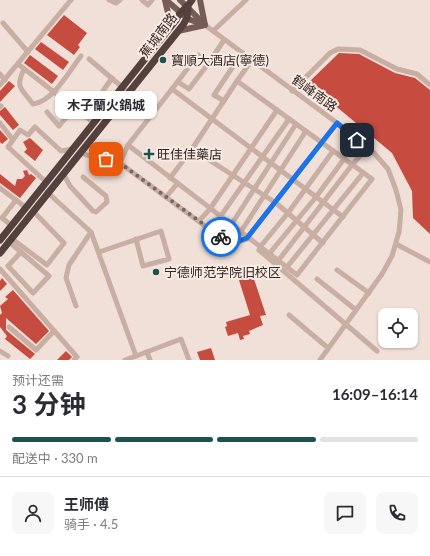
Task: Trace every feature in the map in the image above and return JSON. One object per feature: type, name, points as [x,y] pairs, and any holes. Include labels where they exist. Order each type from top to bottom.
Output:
[{"type":"highway","points":[[188,7],[192,0]]},
{"type":"highway","name":"蕉城南路","points":[[0,240],[123,87],[171,26],[180,12],[188,7]]},
{"type":"highway","name":"蕉城南路","points":[[0,252],[178,31],[187,18],[188,7]]},
{"type":"main road","points":[[166,0],[187,18],[205,25]]},
{"type":"main road","points":[[166,0],[171,26]]},
{"type":"main road","points":[[180,0],[205,25]]},
{"type":"main road","points":[[200,0],[205,25]]},
{"type":"main road","points":[[178,31],[205,25]]},
{"type":"street","points":[[0,86],[71,0]]},
{"type":"street","points":[[109,0],[116,3],[120,0]]},
{"type":"street","points":[[142,0],[148,5],[152,0]]},
{"type":"street","points":[[213,31],[246,0]]},
{"type":"street","points":[[3,23],[28,52]]},
{"type":"street","name":"鹤峰南路","points":[[205,25],[337,123],[367,148],[388,169],[396,190],[401,210],[399,232],[396,244],[382,274],[320,360]]},
{"type":"street","points":[[178,82],[189,89],[224,40]]},
{"type":"street","points":[[292,91],[330,53],[338,49],[360,50],[397,69],[417,74],[430,85]]},
{"type":"street","points":[[224,101],[214,95],[242,53]]},
{"type":"street","points":[[120,163],[128,145],[198,55],[208,64]]},
{"type":"street","points":[[24,69],[19,81],[20,87],[33,104],[41,103],[54,92],[81,56]]},
{"type":"street","points":[[89,59],[128,92]]},
{"type":"street","points":[[170,178],[192,149],[252,60]]},
{"type":"street","points":[[18,64],[94,123]]},
{"type":"street","points":[[0,74],[4,80]]},
{"type":"street","points":[[103,111],[94,104],[112,78]]},
{"type":"street","points":[[128,145],[240,233],[297,275],[372,179],[237,81]]},
{"type":"street","points":[[172,89],[343,217]]},
{"type":"street","points":[[47,112],[59,126],[74,108]]},
{"type":"street","points":[[199,221],[210,209],[277,110]]},
{"type":"street","points":[[220,217],[289,119]]},
{"type":"street","points":[[0,123],[13,140]]},
{"type":"street","points":[[80,153],[120,163],[225,241],[236,242],[247,238],[294,180],[321,142],[337,123]]},
{"type":"street","points":[[231,225],[256,190],[296,124]]},
{"type":"street","points":[[46,182],[8,146],[20,130],[28,135],[35,127],[61,151],[72,149]]},
{"type":"street","points":[[240,233],[306,131]]},
{"type":"street","points":[[278,261],[352,165],[367,148]]},
{"type":"street","points":[[192,149],[276,203],[323,243]]},
{"type":"street","points":[[260,247],[288,213],[333,151]]},
{"type":"street","points":[[270,254],[316,197],[344,158]]},
{"type":"street","points":[[63,173],[70,186],[93,211],[96,212],[107,202],[106,196],[83,177]]},
{"type":"street","points":[[287,267],[363,173]]},
{"type":"street","points":[[166,197],[177,184]]},
{"type":"street","points":[[0,188],[26,208]]},
{"type":"street","points":[[48,192],[91,232],[136,356]]},
{"type":"street","points":[[12,225],[1,220],[16,200]]},
{"type":"street","points":[[10,240],[47,265],[64,243],[33,211]]},
{"type":"street","points":[[98,252],[136,239],[161,231],[169,259],[143,266],[136,239]]},
{"type":"street","points":[[76,306],[66,278],[69,265],[91,232]]},
{"type":"street","points":[[247,238],[248,241],[377,351]]},
{"type":"street","points":[[8,266],[33,293],[49,276],[21,252],[10,240]]},
{"type":"street","points":[[396,244],[430,262]]},
{"type":"street","points":[[21,252],[8,266],[1,270],[54,331],[76,359]]},
{"type":"street","points":[[337,270],[369,293]]},
{"type":"street","points":[[317,279],[356,310]]},
{"type":"street","points":[[289,315],[328,348]]},
{"type":"street","points":[[9,327],[36,350],[54,331]]},
{"type":"street","points":[[128,359],[181,339],[190,360]]},
{"type":"street","points":[[0,351],[8,356]]},
{"type":"street","points":[[147,352],[150,360]]},
{"type":"building","points":[[64,15],[87,33],[78,45],[80,47],[74,55],[47,35]]},
{"type":"building","points":[[41,42],[69,62],[63,70],[35,49]]},
{"type":"building","points":[[339,53],[359,54],[395,73],[415,78],[430,90],[430,234],[413,218],[412,191],[392,153],[308,83]]},
{"type":"building","points":[[30,55],[58,76],[52,84],[24,63]]},
{"type":"building","points":[[9,81],[15,86],[0,102],[0,91]]},
{"type":"building","points":[[5,107],[19,125],[13,130],[0,115],[0,111]]},
{"type":"building","points":[[0,130],[8,139],[2,144],[0,142]]},
{"type":"building","points":[[30,138],[43,150],[35,161],[24,152],[27,149],[23,142]]},
{"type":"building","points":[[27,170],[29,175],[31,174],[36,178],[20,198],[0,183],[0,174],[15,186],[17,179],[22,179],[25,176],[23,171]]},
{"type":"building","points":[[252,273],[266,315],[260,316],[263,325],[249,331],[250,334],[243,336],[244,339],[240,340],[238,333],[228,336],[225,327],[227,326],[226,322],[250,315],[238,277]]},
{"type":"building","points":[[2,278],[7,284],[0,291],[0,281]]},
{"type":"building","points":[[13,290],[49,331],[36,344],[6,318],[6,330],[35,354],[30,359],[5,339],[7,336],[0,327],[0,315],[2,313],[0,306],[8,299],[5,297]]},
{"type":"building","points":[[211,348],[215,360],[200,360],[197,352]]},
{"type":"building","points":[[66,351],[72,357],[69,360],[57,360]]},
{"type":"way so far","points":[[106,159],[120,163],[221,237]]},
{"type":"place","name":"寶順大酒店(寧德)","points":[[163,60]]},
{"type":"place","name":"旺佳佳藥店","points":[[149,154]]},
{"type":"place","name":"木子蘭火鍋城","points":[[106,159]]},
{"type":"place","name":"宁德师范学院旧校区","points":[[156,272]]},
{"type":"route","points":[[221,237],[225,241],[236,242],[247,238],[294,180],[321,142],[337,123],[357,140]]}]
